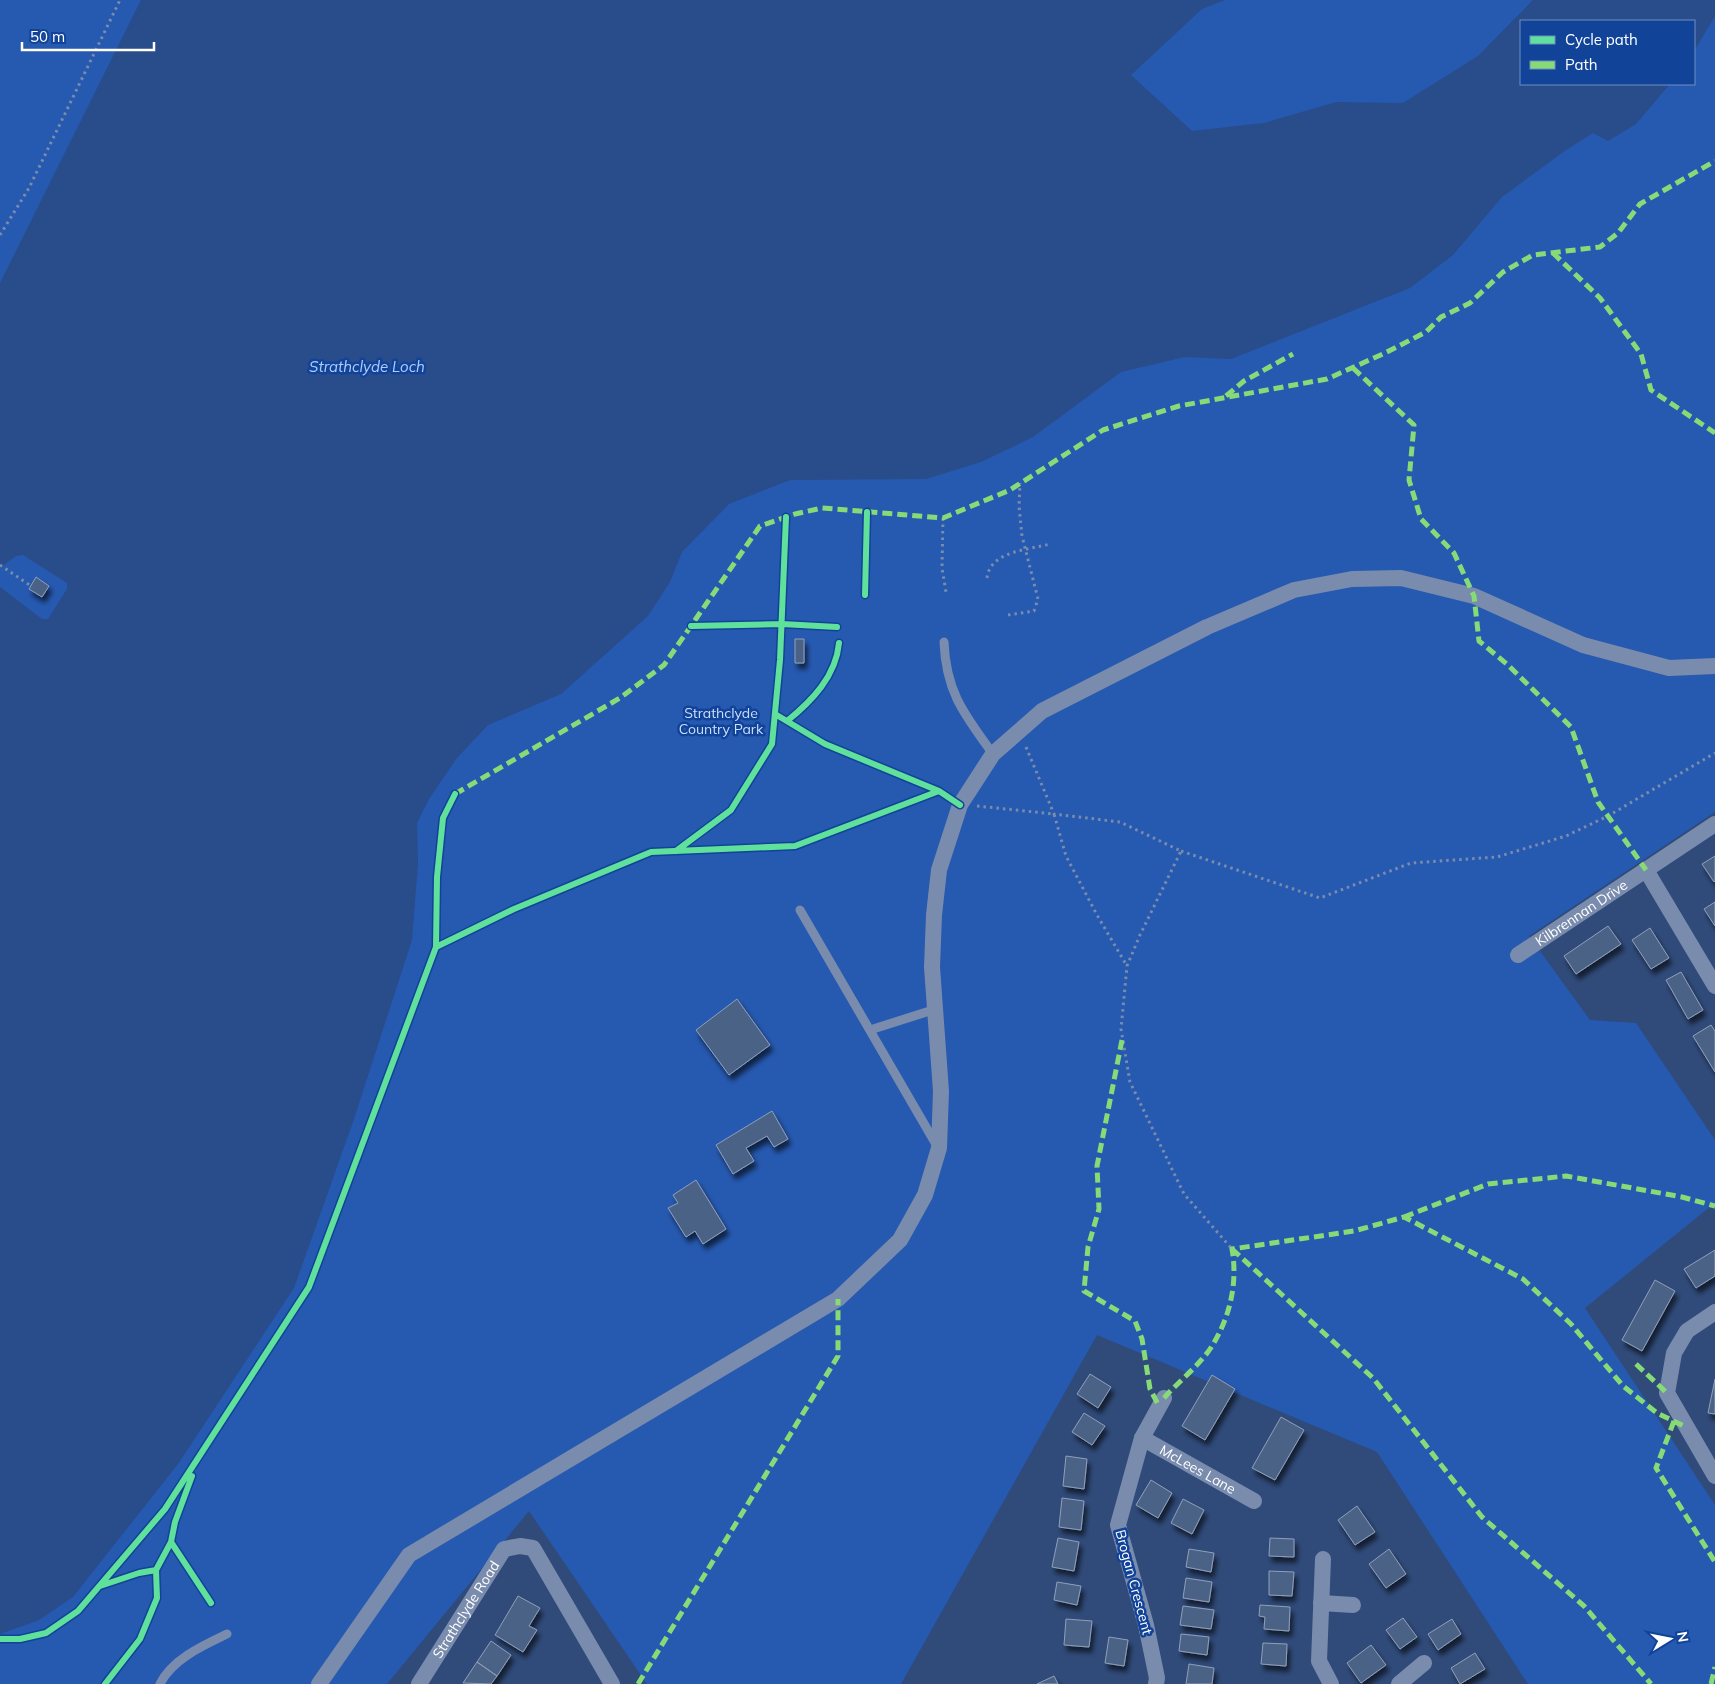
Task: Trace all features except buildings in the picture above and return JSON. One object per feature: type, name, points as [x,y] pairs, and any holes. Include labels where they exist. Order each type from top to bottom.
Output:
[{"type":"street","points":[[319,1684],[409,1555],[838,1299],[900,1240],[925,1195],[938,1148],[941,1091],[932,967],[938,879],[960,805],[993,754],[1042,711],[1207,627],[1294,590],[1352,579],[1401,578],[1474,596],[1582,645],[1669,668],[1715,666]]},
{"type":"street","name":"Kilbrennan Drive","points":[[1518,955],[1715,824]]},
{"type":"street","points":[[1646,870],[1715,986]]},
{"type":"street","points":[[1715,1312],[1687,1331],[1674,1353],[1667,1393],[1715,1476]]},
{"type":"street","name":"Brogan Crescent","points":[[1156,1684],[1157,1678],[1146,1625],[1118,1525],[1142,1438],[1164,1398]]},
{"type":"street","name":"McLees Lane","points":[[1142,1438],[1254,1501]]},
{"type":"street","name":"Strathclyde Road","points":[[419,1684],[504,1549],[520,1546],[533,1548],[612,1684]]},
{"type":"street","points":[[1323,1559],[1319,1661],[1331,1684]]},
{"type":"street","points":[[1321,1603],[1353,1605]]},
{"type":"street","points":[[1399,1684],[1424,1663]]},
{"type":"lane","points":[[944,642],[950,685],[967,718],[993,754]]},
{"type":"lane","points":[[800,910],[938,1148]]},
{"type":"lane","points":[[870,1030],[936,1009]]},
{"type":"lane","points":[[160,1684],[163,1676],[199,1647],[227,1634]]},
{"type":"path","points":[[0,235],[29,188],[120,0]]},
{"type":"path","points":[[1008,615],[1034,611],[1038,599],[1025,549],[1019,506],[1020,483]]},
{"type":"path","points":[[865,595],[867,512]]},
{"type":"path","points":[[676,850],[731,810],[772,744],[782,624],[786,517]]},
{"type":"path","points":[[943,518],[942,568],[946,592]]},
{"type":"path","points":[[987,578],[988,569],[993,562],[1025,549],[1050,544]]},
{"type":"path","points":[[0,565],[31,586]]},
{"type":"path","points":[[691,626],[782,624],[837,627]]},
{"type":"path","points":[[787,721],[809,704],[837,660],[839,643]]},
{"type":"path","points":[[775,714],[825,744],[939,791],[960,805],[1120,822],[1181,852],[1320,898],[1411,863],[1497,857],[1566,836],[1608,816],[1715,753]]},
{"type":"path","points":[[1019,730],[1054,814],[1066,856],[1097,915],[1128,966]]},
{"type":"path","points":[[436,947],[514,910],[651,852],[795,846],[939,791]]},
{"type":"path","points":[[0,1639],[20,1639],[46,1633],[78,1611],[164,1509],[309,1287],[436,947],[437,877],[443,818],[455,794]]},
{"type":"path","points":[[1181,852],[1140,935],[1128,966],[1120,1029],[1130,1082],[1184,1194],[1232,1249]]},
{"type":"path","points":[[105,1684],[140,1639],[156,1598],[156,1570],[171,1542],[175,1522],[199,1456]]},
{"type":"path","points":[[171,1542],[211,1603]]},
{"type":"path","points":[[98,1587],[139,1573],[156,1570]]},
{"type":"green space","name":"Strathclyde Country Park","points":[[0,0],[1715,0],[1715,812],[1529,936],[1590,1020],[1636,1023],[1715,1140],[1715,1211],[1711,1206],[1585,1308],[1715,1505],[1715,1684],[1528,1684],[1377,1452],[1097,1335],[901,1684],[647,1684],[529,1511],[387,1684],[0,1684]]},
{"type":"water","name":"Strathclyde Loch","points":[[141,0],[1225,0],[1202,9],[1131,75],[1192,131],[1264,123],[1336,102],[1403,103],[1478,56],[1533,0],[1715,0],[1715,16],[1695,49],[1695,20],[1520,20],[1520,85],[1669,85],[1636,124],[1608,141],[1593,133],[1566,150],[1502,197],[1453,255],[1410,288],[1231,359],[1185,357],[1121,372],[1033,437],[981,462],[926,479],[790,480],[729,504],[682,552],[670,582],[648,616],[561,694],[488,725],[457,758],[429,799],[417,823],[418,863],[412,940],[353,1122],[294,1288],[178,1464],[73,1597],[39,1620],[0,1634],[0,587],[42,619],[48,619],[67,589],[67,583],[23,555],[16,556],[0,568],[0,283]]},
{"type":"marked path","points":[[455,794],[620,698],[664,665],[760,526],[795,514],[822,508],[943,518],[1010,490],[1103,430],[1179,406],[1327,379],[1426,332],[1441,317],[1470,303],[1503,272],[1533,255],[1600,247],[1618,233],[1640,204],[1715,161]]},
{"type":"marked path","points":[[1553,253],[1600,298],[1641,354],[1651,390],[1715,433]]},
{"type":"marked path","points":[[1226,396],[1244,381],[1293,354]]},
{"type":"marked path","points":[[1353,368],[1414,425],[1409,480],[1421,519],[1454,553],[1474,596],[1479,641],[1508,665],[1571,727],[1598,802],[1646,870]]},
{"type":"marked path","points":[[1122,1040],[1097,1166],[1099,1209],[1088,1247],[1084,1291],[1135,1321],[1142,1339],[1150,1389],[1159,1406]]},
{"type":"marked path","points":[[1404,1217],[1488,1184],[1566,1176],[1682,1197],[1715,1206]]},
{"type":"marked path","points":[[1164,1398],[1207,1353],[1224,1323],[1233,1287],[1234,1262],[1232,1249],[1354,1231],[1404,1217],[1523,1279],[1571,1324],[1623,1386],[1657,1413],[1686,1427]]},
{"type":"marked path","points":[[1232,1249],[1373,1378],[1482,1517],[1584,1606],[1651,1684]]},
{"type":"marked path","points":[[638,1684],[838,1356],[838,1299]]},
{"type":"marked path","points":[[1636,1364],[1667,1393]]},
{"type":"marked path","points":[[1674,1421],[1656,1468],[1715,1562]]},
{"type":"marked path","points":[[1711,1684],[1715,1667]]},
{"type":"cycle path","points":[[865,595],[867,512]]},
{"type":"cycle path","points":[[676,851],[731,810],[772,744],[780,660],[786,517]]},
{"type":"cycle path","points":[[691,626],[782,624],[837,627]]},
{"type":"cycle path","points":[[787,721],[814,696],[828,677],[837,655],[839,643]]},
{"type":"cycle path","points":[[775,714],[825,744],[939,791]]},
{"type":"cycle path","points":[[436,947],[514,909],[651,852],[795,846],[939,791],[960,805]]},
{"type":"cycle path","points":[[0,1639],[20,1639],[46,1633],[78,1611],[165,1509],[309,1287],[436,947],[437,877],[443,818],[455,794]]},
{"type":"cycle path","points":[[192,1476],[175,1522],[171,1542],[211,1603]]},
{"type":"cycle path","points":[[100,1586],[139,1573],[156,1570],[171,1542]]},
{"type":"cycle path","points":[[105,1684],[140,1639],[157,1598],[156,1570]]}]
